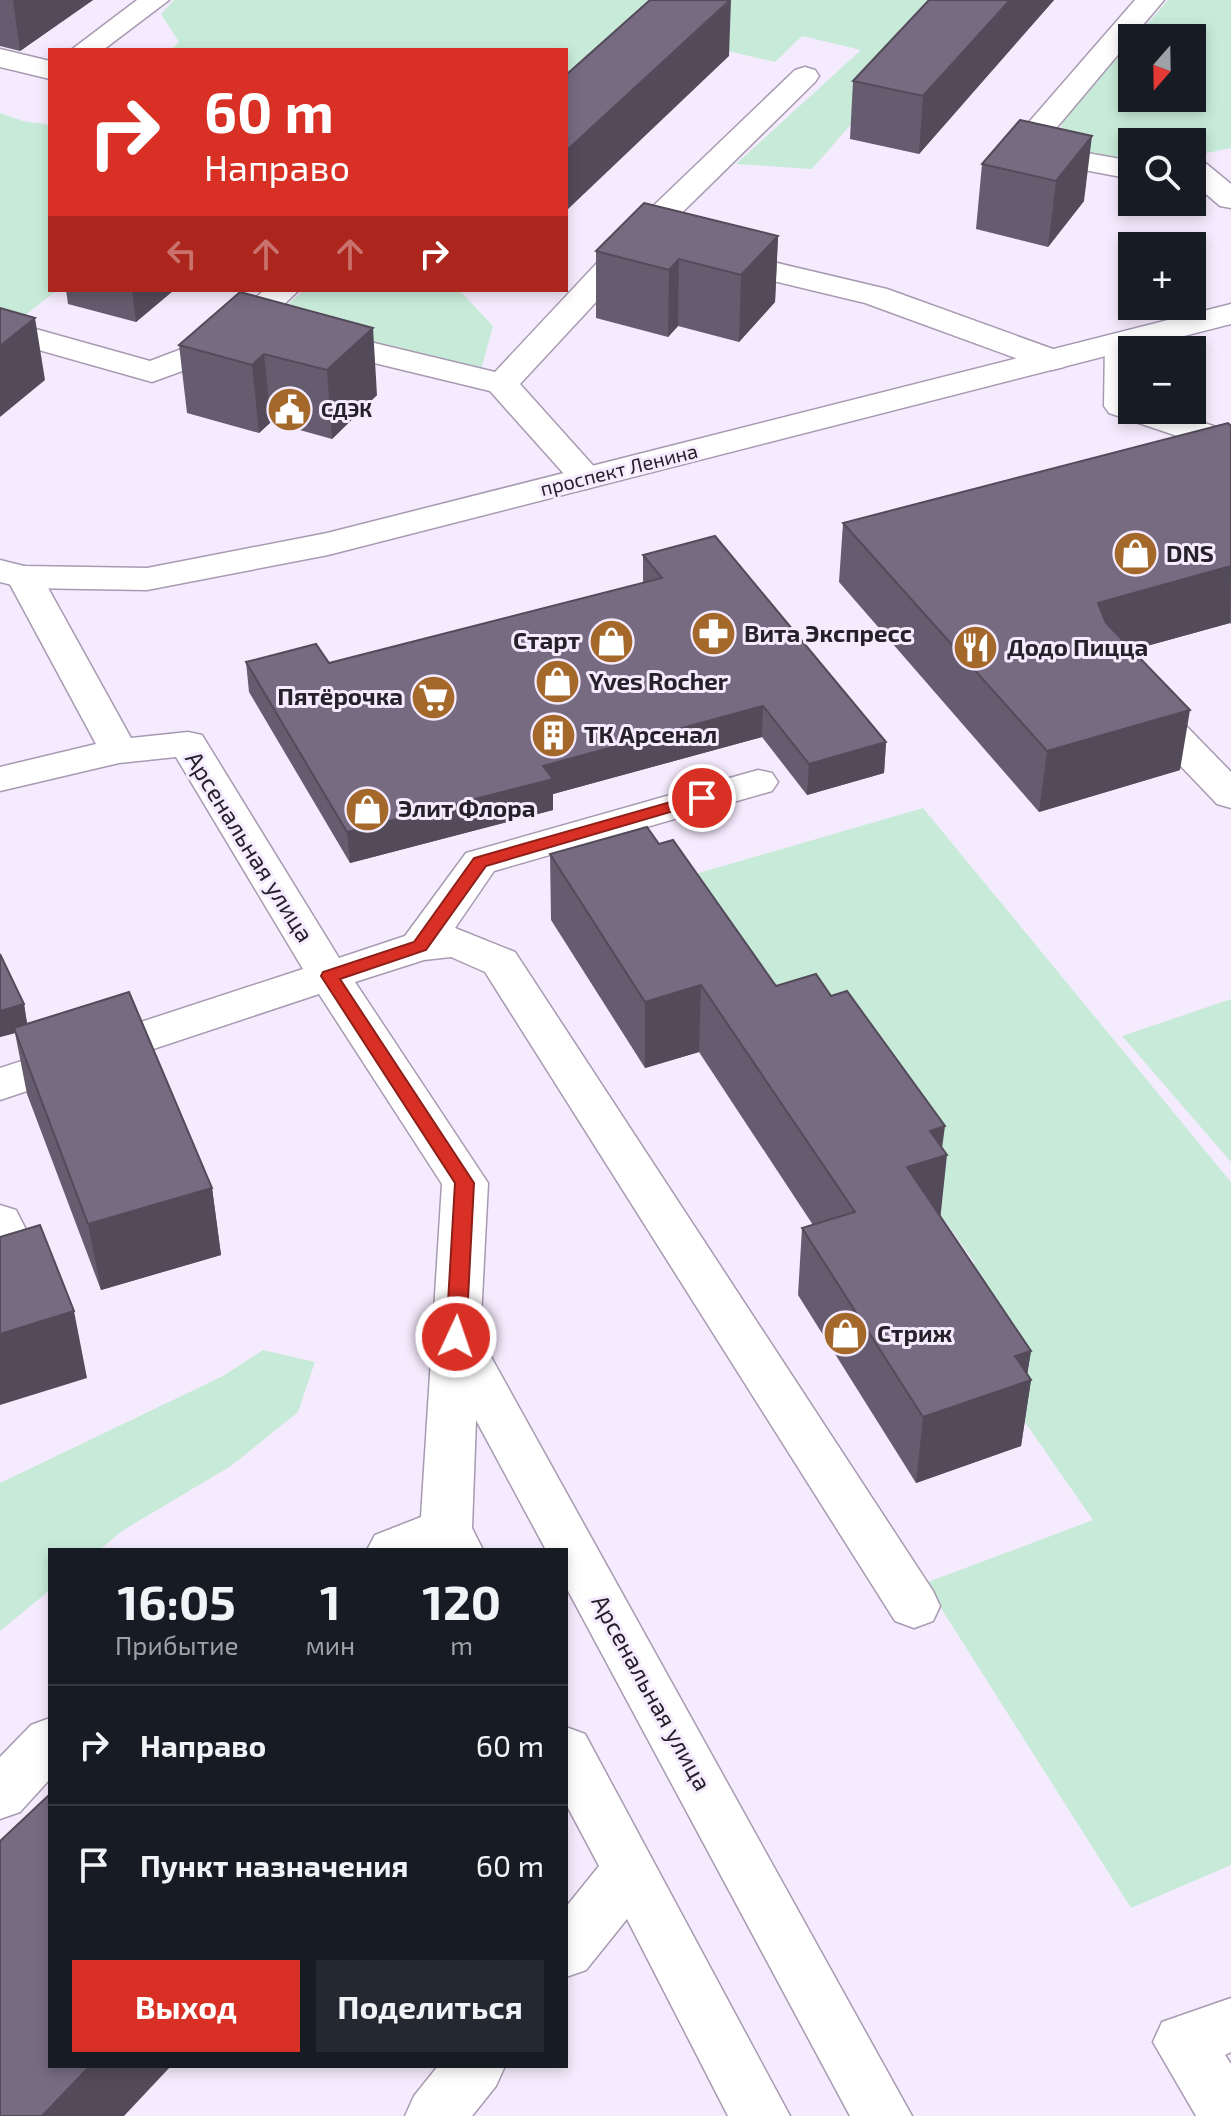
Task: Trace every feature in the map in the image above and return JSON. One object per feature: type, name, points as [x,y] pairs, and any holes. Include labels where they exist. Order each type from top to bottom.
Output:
[{"type":"street","points":[[88,48],[155,0]]},
{"type":"street","points":[[1118,167],[1021,150],[1150,0]]},
{"type":"street","points":[[0,58],[48,70]]},
{"type":"street","points":[[502,384],[662,245],[805,76]]},
{"type":"street","points":[[1206,162],[1231,156]]},
{"type":"street","points":[[1206,178],[1231,199]]},
{"type":"street","points":[[662,245],[876,296],[1052,360]]},
{"type":"street","points":[[227,341],[281,292]]},
{"type":"street","name":"проспект Ленина","points":[[1148,336],[1231,314]]},
{"type":"street","points":[[0,329],[152,372],[227,341],[297,334],[502,384],[586,478]]},
{"type":"street","name":"проспект Ленина","points":[[12,574],[147,579],[328,544],[1118,344]]},
{"type":"street","points":[[1174,424],[1213,437],[1231,452]]},
{"type":"street","points":[[0,779],[119,751],[12,574]]},
{"type":"street","points":[[1123,684],[1231,795]]},
{"type":"street","name":"Арсенальная улица","points":[[119,751],[188,744],[329,976],[465,1183],[456,1337],[882,2116]]},
{"type":"street","points":[[420,946],[480,862],[758,782]]},
{"type":"street","points":[[0,1084],[420,946],[456,942],[500,962],[914,1606]]},
{"type":"street","points":[[0,1222],[14,1253],[0,1257]]},
{"type":"street","points":[[405,1548],[452,1540],[456,1337]]},
{"type":"street","points":[[0,1795],[48,1744]]},
{"type":"street","points":[[568,1755],[760,2116]]},
{"type":"street","points":[[568,1949],[631,1870]]},
{"type":"street","points":[[1230,2116],[1183,2042],[1231,2025]]},
{"type":"street","points":[[435,2116],[473,2068]]},
{"type":"green space","points":[[174,0],[959,1],[812,169],[736,164],[861,50],[802,36],[775,62],[668,37],[568,124],[568,48],[173,48],[179,42],[161,14]]},
{"type":"green space","points":[[1168,0],[1231,0],[1231,148],[1206,153],[1206,128],[1118,128],[1118,161],[1057,150],[1062,122],[1118,57],[1118,112],[1206,112],[1206,24],[1147,24]]},
{"type":"green space","points":[[0,113],[48,125],[48,292],[55,292],[13,324],[0,320]]},
{"type":"green space","points":[[302,292],[461,292],[493,326],[481,370],[271,319]]},
{"type":"green space","points":[[923,808],[1231,1182],[1231,1865],[1131,1908],[925,1583],[1093,1520],[927,1281],[975,1263],[814,1039],[661,884]]},
{"type":"green space","points":[[1231,999],[1231,1162],[1122,1036]]},
{"type":"green space","points":[[263,1350],[315,1362],[298,1412],[231,1466],[125,1529],[101,1548],[48,1548],[48,1592],[0,1631],[0,1483],[223,1376]]},
{"type":"building","points":[[650,0],[730,0],[568,149],[568,73]]},
{"type":"building","points":[[929,0],[1010,0],[923,96],[853,81]]},
{"type":"building","points":[[1020,120],[1092,136],[1056,181],[982,164]]},
{"type":"building","points":[[644,203],[778,236],[741,275],[679,259],[669,270],[596,251]]},
{"type":"building","points":[[240,292],[373,328],[327,370],[264,354],[252,365],[179,345]]},
{"type":"building","points":[[0,308],[35,318],[0,346]]},
{"type":"building","points":[[1228,423],[1231,426],[1231,566],[1098,603],[1106,623],[1190,710],[1047,751],[843,523]]},
{"type":"building","points":[[715,536],[886,742],[809,764],[763,706],[543,766],[553,779],[347,832],[246,662],[316,644],[329,663],[662,578],[643,555]]},
{"type":"building","points":[[647,827],[659,844],[673,840],[776,986],[816,974],[831,996],[847,991],[945,1126],[930,1131],[947,1155],[907,1167],[1031,1351],[1015,1356],[1031,1380],[923,1417],[802,1228],[855,1212],[701,985],[645,1002],[550,854]]},
{"type":"building","points":[[0,954],[24,1004],[0,1011]]},
{"type":"building","points":[[129,992],[212,1188],[88,1224],[14,1028]]},
{"type":"building","points":[[40,1225],[74,1311],[0,1334],[0,1237]]},
{"type":"building","points":[[48,1796],[48,2068],[88,2068],[42,2116],[0,2116],[0,1841]]},
{"type":"place","name":"СДЭК","points":[[290,410]]},
{"type":"place","name":"DNS","points":[[1135,554]]},
{"type":"place","name":"Вита Экспресс","points":[[713,634]]},
{"type":"place","name":"Старт","points":[[611,641]]},
{"type":"place","name":"Додо Пицца","points":[[976,648]]},
{"type":"place","name":"Yves Rocher","points":[[558,682]]},
{"type":"place","name":"Пятёрочка","points":[[434,697]]},
{"type":"place","name":"ТК Арсенал","points":[[553,735]]},
{"type":"place","name":"Элит Флора","points":[[367,809]]},
{"type":"place","name":"Стриж","points":[[846,1334]]},
{"type":"route","points":[[456,1337],[465,1183],[329,976],[420,946],[480,862],[702,798]]}]
